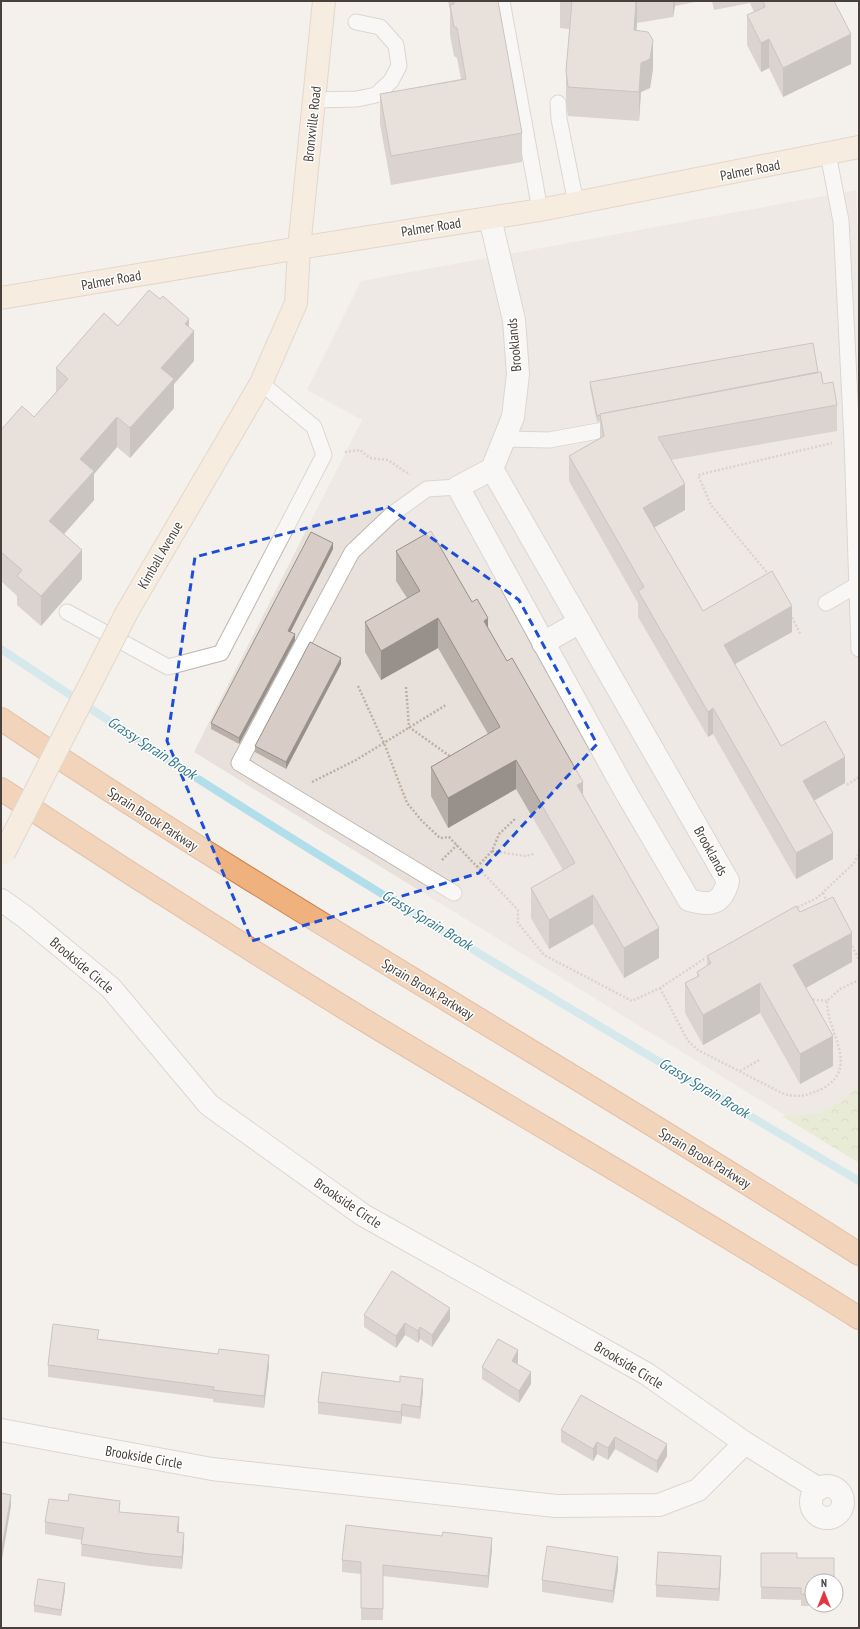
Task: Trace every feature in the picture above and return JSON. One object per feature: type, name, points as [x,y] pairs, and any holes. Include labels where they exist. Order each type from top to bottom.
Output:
[{"type":"highway","name":"Sprain Brook Parkway","points":[[1,719],[86,776],[245,877],[859,1254]]},
{"type":"highway","points":[[1,790],[135,877],[365,1020],[697,1217],[859,1318]]},
{"type":"street","name":"Bronxville Road","points":[[299,248],[324,1]]},
{"type":"street","name":"Palmer Road","points":[[1,298],[299,248],[540,210],[859,147]]},
{"type":"street","name":"Brooklands","points":[[458,487],[624,789],[689,900],[702,904],[714,903],[725,893],[728,881],[492,470],[513,417],[518,374],[514,320],[490,218]]},
{"type":"street","name":"Kimball Avenue","points":[[2,855],[127,612],[261,383],[296,303],[299,248]]},
{"type":"street","points":[[458,487],[492,470]]},
{"type":"street","points":[[543,643],[580,622]]},
{"type":"street","name":"Brookside Circle","points":[[1,900],[25,917],[111,988],[209,1105],[363,1215],[647,1374],[745,1443],[819,1489]]},
{"type":"street","name":"Brookside Circle","points":[[1,1430],[212,1469],[556,1506],[659,1505],[698,1490],[745,1443]]},
{"type":"lane","points":[[502,1],[540,210]]},
{"type":"lane","points":[[314,100],[356,99],[376,95],[391,81],[399,66],[396,45],[380,27],[356,22]]},
{"type":"lane","points":[[558,103],[560,126],[576,203]]},
{"type":"lane","points":[[828,154],[841,221],[852,438],[859,649]]},
{"type":"lane","points":[[67,612],[168,667],[220,653],[324,455],[314,428],[261,383]]},
{"type":"lane","points":[[834,386],[849,383]]},
{"type":"lane","points":[[504,439],[549,440],[635,424]]},
{"type":"lane","points":[[454,893],[239,763],[352,552],[391,515],[427,489],[458,487]]},
{"type":"lane","points":[[826,603],[857,585]]},
{"type":"path","points":[[770,576],[711,505],[698,475],[852,438]]},
{"type":"path","points":[[360,450],[370,458],[388,460],[403,469]]},
{"type":"path","points":[[787,609],[801,635]]},
{"type":"path","points":[[358,686],[384,743],[407,803],[422,821],[440,838],[449,838],[518,910],[518,923],[544,955],[632,1001],[660,988],[704,959]]},
{"type":"path","points":[[406,687],[410,728],[454,759]]},
{"type":"path","points":[[284,790],[319,780],[410,728],[446,705]]},
{"type":"path","points":[[847,785],[859,777]]},
{"type":"path","points":[[477,867],[492,851],[499,834],[515,819]]},
{"type":"path","points":[[492,851],[525,856],[534,854]]},
{"type":"path","points":[[792,910],[817,898],[823,893],[854,863],[859,854]]},
{"type":"path","points":[[823,893],[830,907]]},
{"type":"path","points":[[848,940],[859,959]]},
{"type":"path","points":[[808,999],[827,1001],[840,990],[859,980]]},
{"type":"path","points":[[660,988],[688,1041],[698,1050],[784,1094],[798,1098],[824,1088],[839,1080]]},
{"type":"path","points":[[827,1001],[827,1012],[843,1047]]},
{"type":"path","points":[[739,1071],[761,1059]]},
{"type":"highlighted area","points":[[388,507],[519,600],[597,744],[479,873],[252,941],[167,741],[195,557]]},
{"type":"shaded area","points":[[856,190],[859,271],[859,1161],[194,752],[362,420],[307,390],[361,281]]},
{"type":"shaded area","points":[[821,543],[841,566],[842,632],[811,648],[788,599],[815,588],[798,566]]},
{"type":"green space","points":[[859,1085],[859,1163],[782,1116],[816,1114],[840,1103]]},
{"type":"building","points":[[454,1],[498,1],[522,133],[391,156],[380,94],[466,79],[457,28],[454,27],[450,5],[454,4]]},
{"type":"building","points":[[572,1],[636,1],[634,30],[648,32],[653,40],[650,59],[641,63],[639,92],[568,87],[566,71]]},
{"type":"building","points":[[763,1],[834,1],[851,34],[783,68],[769,39],[761,43],[747,15],[765,7]]},
{"type":"building","points":[[149,290],[160,299],[163,296],[189,319],[185,324],[194,331],[161,368],[174,379],[130,428],[117,417],[80,459],[94,471],[49,521],[82,550],[41,596],[17,576],[22,570],[1,552],[1,430],[22,406],[34,417],[68,379],[56,368],[104,313],[118,326]]},
{"type":"building","points":[[813,343],[818,372],[600,414],[597,416],[590,382]]},
{"type":"building","points":[[821,372],[823,384],[833,382],[837,405],[658,437],[685,484],[643,508],[703,611],[772,571],[792,606],[724,645],[781,746],[825,721],[845,757],[803,781],[833,833],[796,853],[713,708],[708,712],[638,591],[644,587],[569,456],[604,436],[600,414]]},
{"type":"building","points":[[431,531],[472,602],[477,599],[488,618],[484,621],[507,661],[512,658],[583,782],[577,785],[659,928],[624,948],[593,895],[549,920],[531,888],[575,863],[516,760],[448,798],[431,767],[500,727],[438,618],[381,651],[365,622],[420,591],[396,551]]},
{"type":"building","points":[[311,532],[333,543],[288,631],[295,634],[239,738],[211,723]]},
{"type":"building","points":[[310,642],[341,658],[286,762],[255,746]]},
{"type":"building","points":[[833,897],[852,933],[793,965],[833,1036],[800,1054],[760,983],[703,1015],[685,983],[699,976],[697,972],[711,963],[707,956],[796,906],[800,912]]},
{"type":"building","points":[[392,1271],[450,1308],[432,1335],[420,1327],[418,1331],[405,1323],[396,1336],[364,1315]]},
{"type":"building","points":[[53,1324],[99,1330],[97,1339],[218,1354],[219,1349],[269,1355],[264,1396],[213,1390],[214,1387],[48,1365]]},
{"type":"building","points":[[498,1339],[518,1350],[512,1361],[531,1372],[519,1391],[482,1367]]},
{"type":"building","points":[[322,1372],[400,1382],[400,1376],[423,1379],[420,1407],[402,1404],[401,1412],[318,1402]]},
{"type":"building","points":[[581,1395],[667,1444],[657,1461],[615,1437],[608,1448],[597,1442],[593,1449],[561,1430]]},
{"type":"building","points":[[1,1493],[11,1495],[1,1554]]},
{"type":"building","points":[[69,1494],[120,1501],[119,1512],[179,1517],[177,1532],[184,1533],[182,1557],[81,1544],[84,1528],[45,1522],[49,1499],[68,1501]]},
{"type":"building","points":[[346,1525],[442,1536],[443,1532],[492,1538],[488,1576],[383,1565],[383,1609],[361,1608],[361,1562],[342,1560]]},
{"type":"building","points":[[547,1546],[618,1557],[613,1591],[542,1580]]},
{"type":"building","points":[[658,1552],[721,1556],[719,1589],[656,1585]]},
{"type":"building","points":[[761,1553],[797,1553],[797,1558],[834,1558],[834,1573],[804,1573],[804,1594],[801,1594],[801,1588],[761,1587]]},
{"type":"building","points":[[38,1579],[65,1583],[61,1610],[34,1605]]},
{"type":"waterway","name":"Grassy Sprain Brook","points":[[1,649],[170,761],[255,815],[513,974],[859,1181]]}]
